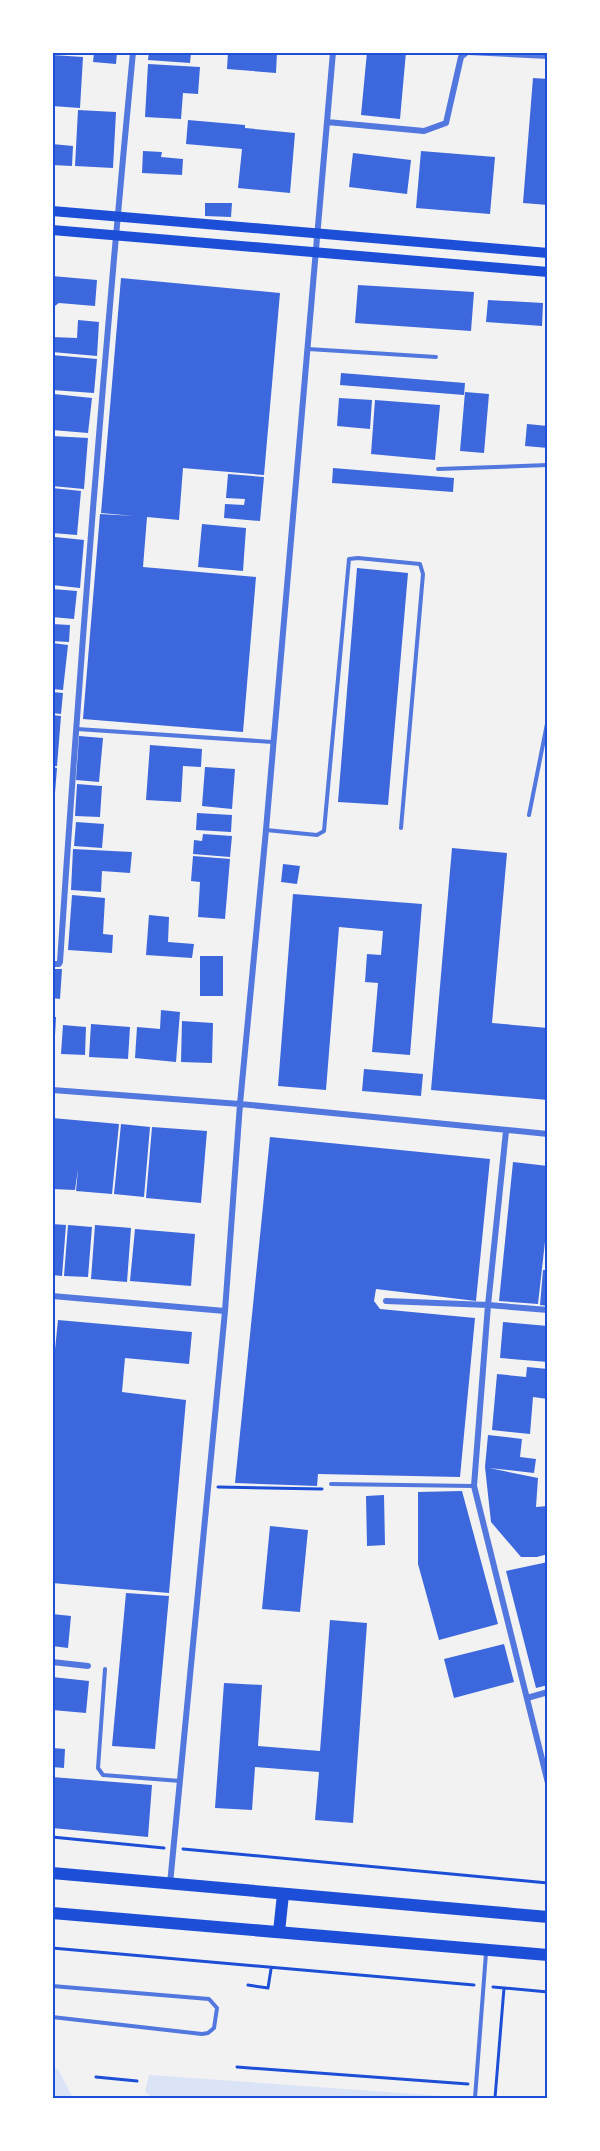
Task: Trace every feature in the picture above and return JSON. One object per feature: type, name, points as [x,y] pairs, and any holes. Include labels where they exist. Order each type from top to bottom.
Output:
[{"type":"main road","points":[[52,211],[548,253]]},
{"type":"main road","points":[[52,230],[548,272]]},
{"type":"main road","points":[[52,1873],[548,1917]]},
{"type":"main road","points":[[279,1932],[283,1893]]},
{"type":"main road","points":[[52,1913],[548,1955]]},
{"type":"street","points":[[52,964],[60,964],[76,729],[117,216],[133,52]]},
{"type":"street","points":[[170,1884],[225,1311],[240,1104],[333,52]]},
{"type":"street","points":[[327,122],[424,131],[446,123],[461,57],[468,52],[548,56]]},
{"type":"street","points":[[52,1090],[240,1104],[548,1134]]},
{"type":"street","points":[[506,1131],[488,1305],[474,1486],[548,1782]]},
{"type":"street","points":[[52,1296],[225,1311]]},
{"type":"street","points":[[386,1301],[548,1310]]},
{"type":"street","points":[[52,1662],[88,1666]]},
{"type":"street","points":[[527,1698],[548,1692]]},
{"type":"lane","points":[[307,349],[436,357]]},
{"type":"lane","points":[[438,469],[548,465]]},
{"type":"lane","points":[[266,830],[317,835],[324,831],[349,559],[358,558],[420,564],[423,574],[401,828]]},
{"type":"lane","points":[[529,815],[548,719]]},
{"type":"lane","points":[[76,729],[273,742]]},
{"type":"lane","points":[[331,1484],[474,1486]]},
{"type":"lane","points":[[105,1669],[99,1773],[181,1781]]},
{"type":"lane","points":[[475,2098],[486,1950]]},
{"type":"lane","points":[[52,1986],[209,1999],[217,2008],[214,2028],[202,2034],[52,2017]]},
{"type":"path","points":[[208,1487],[322,1489],[331,1484]]},
{"type":"path","points":[[52,1837],[548,1883]]},
{"type":"path","points":[[52,1948],[548,1992]]},
{"type":"path","points":[[248,1984],[268,1988],[271,1969]]},
{"type":"path","points":[[495,2098],[504,1988]]},
{"type":"path","points":[[237,2067],[475,2085]]},
{"type":"path","points":[[96,2077],[136,2081]]},
{"type":"shaded area","points":[[53,2068],[58,2069],[73,2098],[53,2098]]},
{"type":"shaded area","points":[[149,2075],[458,2098],[153,2098],[145,2092]]},
{"type":"building","points":[[94,52],[117,52],[116,64],[93,62]]},
{"type":"building","points":[[149,52],[191,52],[190,63],[148,60]]},
{"type":"building","points":[[228,52],[277,52],[276,73],[227,69]]},
{"type":"building","points":[[367,52],[406,52],[400,119],[361,115]]},
{"type":"building","points":[[52,55],[83,57],[80,108],[52,106]]},
{"type":"building","points":[[148,64],[200,67],[198,94],[183,93],[181,119],[145,117]]},
{"type":"building","points":[[533,78],[548,79],[548,205],[523,203]]},
{"type":"building","points":[[78,110],[116,112],[113,168],[75,166]]},
{"type":"building","points":[[188,120],[245,125],[245,128],[295,133],[290,193],[238,188],[242,149],[186,144]]},
{"type":"building","points":[[52,144],[73,146],[72,166],[52,165]]},
{"type":"building","points":[[143,151],[162,152],[161,157],[183,159],[182,175],[142,173]]},
{"type":"building","points":[[421,151],[495,157],[490,214],[416,208]]},
{"type":"building","points":[[353,153],[411,160],[407,194],[349,187]]},
{"type":"building","points":[[205,203],[232,203],[231,217],[205,216]]},
{"type":"building","points":[[52,276],[97,280],[95,306],[59,303],[52,308]]},
{"type":"building","points":[[121,278],[280,293],[264,475],[183,468],[179,520],[147,517],[143,567],[256,577],[243,732],[83,719],[100,514],[134,516],[101,513]]},
{"type":"building","points":[[358,285],[474,292],[471,331],[355,323]]},
{"type":"building","points":[[488,300],[543,303],[542,326],[486,322]]},
{"type":"building","points":[[78,320],[99,322],[97,356],[52,352],[52,337],[77,338]]},
{"type":"building","points":[[52,355],[97,359],[94,393],[52,390]]},
{"type":"building","points":[[341,373],[465,383],[464,395],[340,385]]},
{"type":"building","points":[[465,392],[489,394],[484,453],[460,451]]},
{"type":"building","points":[[54,394],[92,398],[88,433],[52,430]]},
{"type":"building","points":[[339,398],[372,400],[370,429],[337,426]]},
{"type":"building","points":[[375,400],[440,405],[435,460],[371,454]]},
{"type":"building","points":[[527,424],[548,426],[548,448],[525,446]]},
{"type":"building","points":[[52,436],[88,438],[84,489],[52,486]]},
{"type":"building","points":[[333,468],[454,478],[453,492],[332,483]]},
{"type":"building","points":[[228,474],[264,477],[260,521],[224,518],[225,504],[244,505],[245,499],[226,498]]},
{"type":"building","points":[[52,488],[81,491],[77,535],[52,533]]},
{"type":"building","points":[[202,524],[246,528],[243,571],[198,567]]},
{"type":"building","points":[[55,537],[84,540],[80,588],[52,585]]},
{"type":"building","points":[[357,568],[408,573],[388,805],[338,802]]},
{"type":"building","points":[[52,589],[77,591],[74,619],[52,617]]},
{"type":"building","points":[[52,624],[70,625],[69,642],[52,641]]},
{"type":"building","points":[[52,643],[68,645],[63,690],[52,689]]},
{"type":"building","points":[[52,692],[63,693],[61,714],[52,713]]},
{"type":"building","points":[[52,715],[61,716],[57,766],[52,766]]},
{"type":"building","points":[[79,736],[103,738],[99,782],[76,780]]},
{"type":"building","points":[[150,745],[202,749],[201,767],[183,766],[181,802],[146,800]]},
{"type":"building","points":[[52,767],[57,768],[55,793],[52,793]]},
{"type":"building","points":[[205,767],[235,769],[232,809],[202,806]]},
{"type":"building","points":[[77,784],[102,786],[100,817],[75,816]]},
{"type":"building","points":[[197,813],[232,815],[231,832],[196,830]]},
{"type":"building","points":[[76,822],[104,824],[102,848],[74,846]]},
{"type":"building","points":[[203,834],[232,836],[230,857],[193,854],[194,840],[202,841]]},
{"type":"building","points":[[452,848],[507,853],[492,1023],[548,1028],[548,1100],[431,1090]]},
{"type":"building","points":[[73,849],[132,852],[130,873],[102,871],[101,892],[71,890]]},
{"type":"building","points":[[193,856],[230,859],[225,919],[198,917],[200,882],[191,881]]},
{"type":"building","points":[[283,864],[300,866],[297,884],[281,882]]},
{"type":"building","points":[[293,894],[422,904],[410,1055],[372,1052],[378,983],[365,982],[367,954],[381,955],[383,931],[339,927],[326,1090],[278,1086]]},
{"type":"building","points":[[72,895],[105,898],[103,934],[113,935],[112,953],[68,950]]},
{"type":"building","points":[[149,915],[169,917],[168,942],[194,944],[192,958],[146,955]]},
{"type":"building","points":[[200,956],[223,956],[223,996],[200,996]]},
{"type":"building","points":[[52,969],[62,969],[60,999],[52,998]]},
{"type":"building","points":[[161,1010],[180,1012],[176,1062],[135,1058],[137,1027],[160,1029]]},
{"type":"building","points":[[52,1017],[56,1017],[54,1054],[52,1054]]},
{"type":"building","points":[[182,1021],[213,1023],[212,1063],[181,1062]]},
{"type":"building","points":[[91,1024],[130,1027],[128,1059],[89,1057]]},
{"type":"building","points":[[63,1025],[86,1027],[85,1055],[61,1054]]},
{"type":"building","points":[[364,1069],[423,1074],[421,1096],[362,1091]]},
{"type":"building","points":[[52,1118],[119,1124],[112,1194],[76,1191],[78,1169],[75,1190],[52,1189]]},
{"type":"building","points":[[121,1124],[150,1127],[144,1197],[114,1194]]},
{"type":"building","points":[[152,1127],[207,1131],[201,1203],[146,1198]]},
{"type":"building","points":[[270,1137],[490,1159],[476,1301],[376,1289],[374,1301],[380,1309],[475,1318],[460,1477],[318,1474],[317,1486],[235,1483]]},
{"type":"building","points":[[513,1162],[548,1166],[548,1215],[538,1304],[499,1301]]},
{"type":"building","points":[[52,1224],[66,1225],[62,1276],[52,1275]]},
{"type":"building","points":[[68,1225],[92,1227],[88,1277],[64,1276]]},
{"type":"building","points":[[95,1225],[131,1228],[127,1282],[91,1279]]},
{"type":"building","points":[[135,1229],[195,1234],[191,1286],[130,1281]]},
{"type":"building","points":[[543,1270],[548,1270],[548,1306],[540,1305]]},
{"type":"building","points":[[58,1320],[192,1332],[189,1364],[125,1358],[122,1392],[186,1400],[169,1593],[52,1583],[52,1379]]},
{"type":"building","points":[[503,1322],[548,1326],[548,1362],[500,1358]]},
{"type":"building","points":[[527,1367],[548,1369],[548,1399],[533,1397],[530,1434],[492,1430],[497,1374],[526,1377]]},
{"type":"building","points":[[488,1435],[522,1439],[520,1457],[536,1459],[534,1473],[489,1468],[538,1478],[536,1507],[548,1506],[548,1554],[521,1557],[491,1522],[485,1467]]},
{"type":"building","points":[[462,1491],[498,1624],[439,1640],[418,1564],[418,1492]]},
{"type":"building","points":[[384,1495],[385,1545],[367,1546],[366,1496]]},
{"type":"building","points":[[270,1526],[308,1530],[300,1612],[262,1609]]},
{"type":"building","points":[[548,1562],[548,1685],[536,1688],[506,1571]]},
{"type":"building","points":[[126,1593],[169,1596],[155,1749],[112,1746]]},
{"type":"building","points":[[52,1614],[71,1616],[68,1648],[52,1646]]},
{"type":"building","points":[[330,1620],[367,1623],[353,1823],[315,1820],[319,1772],[255,1767],[252,1810],[215,1808],[224,1683],[262,1685],[258,1746],[320,1751]]},
{"type":"building","points":[[504,1644],[514,1682],[454,1698],[444,1659]]},
{"type":"building","points":[[52,1677],[89,1681],[86,1713],[52,1710]]},
{"type":"building","points":[[52,1748],[65,1749],[64,1768],[52,1767]]},
{"type":"building","points":[[52,1777],[152,1785],[148,1837],[52,1828]]}]
